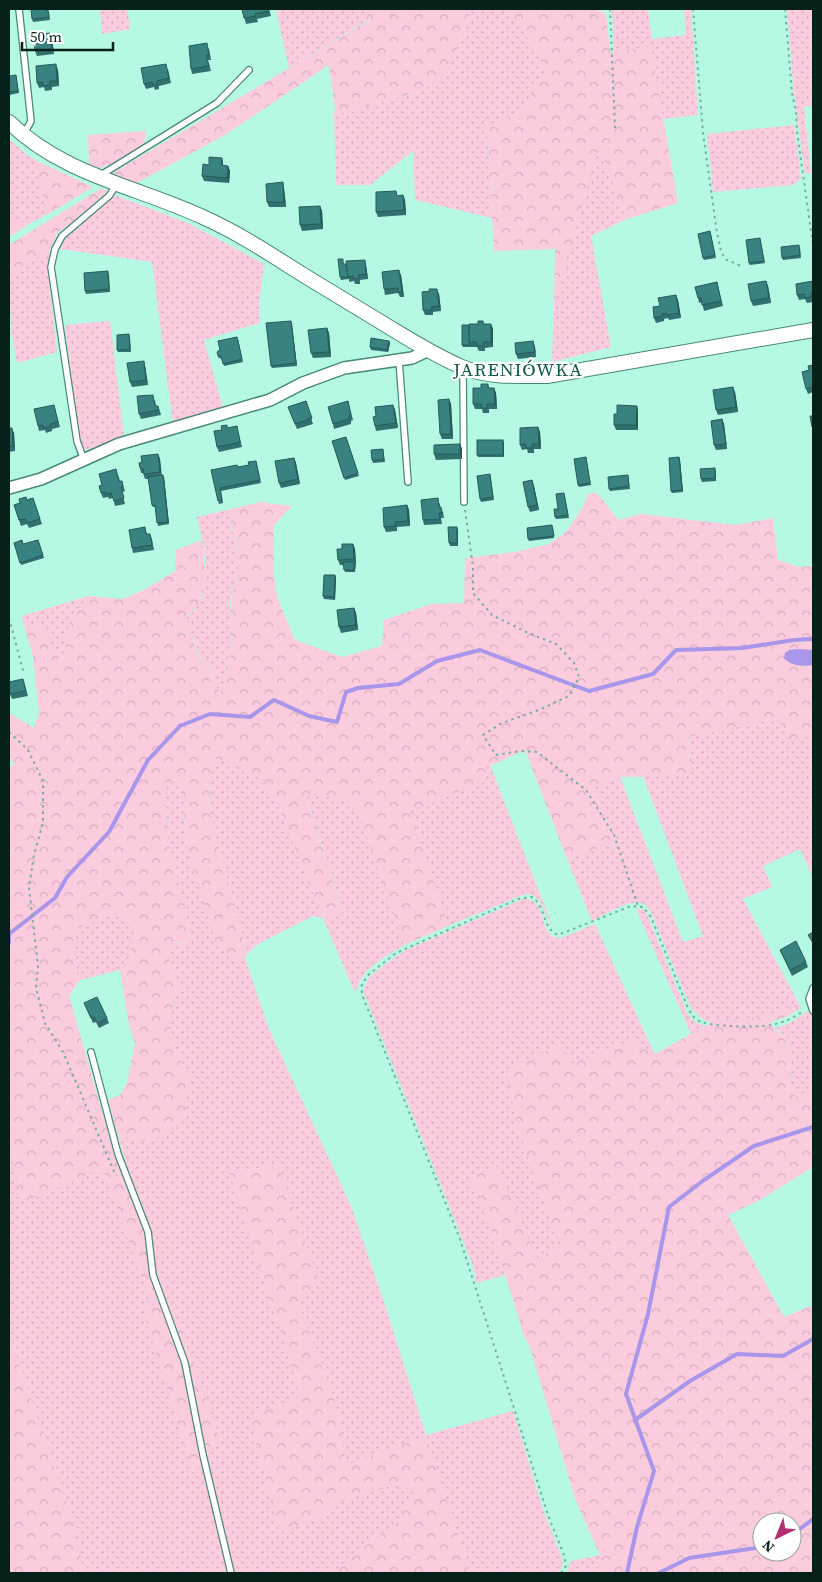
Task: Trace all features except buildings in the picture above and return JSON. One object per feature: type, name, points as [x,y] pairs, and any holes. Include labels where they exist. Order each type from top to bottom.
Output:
[{"type":"street","points":[[9,122],[23,136],[47,153],[78,169],[207,218],[250,241],[429,350],[463,367],[484,373],[513,376],[547,376],[813,330]]},
{"type":"street","points":[[9,488],[41,479],[118,444],[270,400],[302,383],[344,368],[412,358],[429,350]]},
{"type":"lane","points":[[19,9],[31,121],[23,136]]},
{"type":"lane","points":[[99,176],[217,103],[249,70]]},
{"type":"lane","points":[[84,460],[77,441],[52,268],[55,249],[62,236],[109,196],[118,183]]},
{"type":"lane","points":[[399,360],[408,482]]},
{"type":"lane","points":[[463,367],[464,502]]},
{"type":"lane","points":[[812,1008],[809,999],[813,988]]},
{"type":"lane","points":[[91,1052],[114,1141],[148,1232],[153,1275],[185,1363],[203,1454],[231,1573]]},
{"type":"path","points":[[610,9],[615,128]]},
{"type":"path","points":[[693,9],[703,133],[717,233],[725,259],[741,266]]},
{"type":"path","points":[[785,9],[792,93],[813,245]]},
{"type":"path","points":[[464,502],[473,567],[474,593],[492,615],[528,633],[556,644],[574,663],[579,677],[569,696],[539,710],[502,723],[483,735],[496,755],[521,751],[537,752],[586,790],[614,835],[638,906]]},
{"type":"path","points":[[9,618],[24,674]]},
{"type":"path","points":[[9,732],[28,750],[43,780],[43,823],[34,855],[29,888],[38,966],[36,988],[45,1023],[63,1052],[114,1174],[118,1178],[128,1178]]},
{"type":"path","points":[[560,1573],[566,1566],[564,1555],[548,1515],[460,1239],[363,997],[361,987],[367,976],[396,953],[526,897],[536,899],[550,930],[558,935],[631,906],[638,906],[647,911],[688,1008],[696,1020],[713,1025],[769,1026],[812,1008]]},
{"type":"green space","points":[[100,9],[127,9],[130,29],[102,34]]},
{"type":"green space","points":[[276,9],[365,9],[370,19],[289,68]]},
{"type":"green space","points":[[365,9],[471,9],[460,41],[445,74],[422,91],[334,115],[335,107],[329,65],[225,135],[135,184],[111,174],[370,20]]},
{"type":"green space","points":[[471,9],[508,9],[538,52],[544,72],[523,112],[487,125],[492,218],[415,200],[413,151],[370,185],[336,185],[334,115],[422,91],[445,73],[460,41]]},
{"type":"green space","points":[[508,9],[598,9],[606,14],[610,52],[651,47],[678,203],[627,219],[599,147],[554,302],[555,249],[494,251],[487,125],[523,112],[544,72],[538,52]]},
{"type":"green space","points":[[612,9],[648,9],[652,39],[686,35],[684,9],[691,9],[698,115],[663,119],[651,47],[614,52]]},
{"type":"green space","points":[[787,9],[813,9],[813,105],[804,107],[811,173],[813,173],[805,174],[794,94]]},
{"type":"green space","points":[[794,125],[801,178],[794,185],[713,192],[707,134]]},
{"type":"green space","points":[[146,131],[144,144],[123,159],[101,168],[89,166],[88,135]]},
{"type":"green space","points":[[9,139],[37,161],[39,183],[48,214],[32,222],[9,222]]},
{"type":"green space","points":[[599,146],[627,219],[591,236],[611,347],[552,362],[554,302]]},
{"type":"green space","points":[[37,161],[93,187],[48,214],[39,183]]},
{"type":"green space","points":[[100,189],[107,190],[105,195],[79,218],[57,233],[51,249],[9,275],[9,245]]},
{"type":"green space","points":[[112,194],[190,224],[264,264],[259,303],[259,323],[204,340],[223,408],[173,424],[152,262],[60,249],[62,240]]},
{"type":"green space","points":[[9,222],[32,222],[9,237]]},
{"type":"green space","points":[[51,249],[47,266],[57,352],[17,363],[11,328],[9,275]]},
{"type":"green space","points":[[110,321],[124,437],[86,450],[79,442],[65,325]]},
{"type":"green space","points":[[592,492],[599,495],[618,520],[641,514],[735,525],[773,518],[778,560],[799,567],[813,566],[813,736],[789,740],[778,718],[688,737],[692,767],[683,776],[620,777],[593,786],[615,843],[567,859],[525,750],[487,767],[486,781],[411,811],[448,926],[404,945],[359,812],[353,804],[347,800],[306,794],[343,915],[323,918],[275,798],[256,775],[227,761],[214,759],[211,777],[210,813],[247,954],[240,960],[232,958],[217,945],[188,853],[183,804],[184,793],[181,785],[163,782],[169,847],[184,903],[190,936],[190,942],[187,944],[171,943],[168,953],[173,970],[181,986],[173,1002],[170,1025],[177,1053],[189,1079],[185,1119],[176,1129],[164,1136],[146,1140],[118,1136],[108,1100],[120,1095],[127,1083],[135,1044],[129,1025],[120,970],[129,957],[136,927],[120,914],[112,915],[74,930],[73,952],[80,980],[69,996],[114,1153],[161,1274],[220,1440],[193,1473],[145,1318],[149,1297],[105,1174],[98,1170],[24,1202],[9,1147],[9,768],[14,764],[9,758],[9,713],[34,728],[39,712],[33,657],[24,625],[38,625],[47,634],[59,665],[64,658],[69,624],[88,596],[122,599],[144,590],[175,571],[176,550],[202,540],[206,583],[199,604],[185,619],[200,659],[216,675],[218,694],[224,683],[230,659],[230,609],[238,570],[236,545],[227,510],[260,502],[292,506],[274,525],[274,575],[277,597],[295,640],[342,657],[382,646],[384,620],[431,604],[464,603],[465,558],[515,552],[549,544],[566,532],[583,507],[587,496]]},
{"type":"green space","points":[[227,510],[236,546],[238,567],[231,597],[229,660],[223,684],[217,695],[216,675],[201,659],[185,619],[198,605],[203,596],[205,585],[205,562],[197,517]]},
{"type":"green space","points":[[88,596],[69,624],[64,658],[59,665],[47,634],[38,625],[24,625],[22,616]]},
{"type":"green space","points":[[778,718],[789,740],[813,736],[813,878],[800,849],[763,866],[772,887],[743,899],[799,1004],[765,1018],[716,1020],[711,1023],[701,1018],[691,1008],[650,910],[646,905],[642,903],[629,904],[592,921],[567,859],[615,843],[593,786],[620,777],[683,942],[703,936],[643,776],[683,775],[692,767],[688,737]]},
{"type":"green space","points":[[214,759],[227,761],[256,775],[275,798],[323,918],[313,916],[258,944],[247,954],[210,813],[211,777]]},
{"type":"green space","points":[[490,765],[554,930],[538,899],[530,894],[520,896],[448,926],[410,811],[485,781],[486,767]]},
{"type":"green space","points":[[163,782],[181,785],[184,793],[183,804],[188,853],[241,960],[245,958],[268,1027],[351,1206],[426,1435],[513,1411],[543,1510],[562,1558],[562,1567],[556,1573],[470,1573],[426,1436],[346,1465],[338,1410],[246,1170],[229,1171],[302,1396],[278,1532],[321,1517],[333,1503],[401,1483],[414,1492],[399,1521],[347,1559],[335,1573],[234,1573],[153,1252],[152,1231],[127,1167],[118,1136],[148,1139],[161,1136],[176,1129],[189,1079],[177,1053],[170,1025],[173,1002],[181,986],[169,959],[169,948],[171,943],[182,944],[190,936],[184,903],[169,847]]},
{"type":"green space","points":[[306,793],[347,800],[359,812],[404,945],[370,969],[354,991],[323,918],[343,914]]},
{"type":"green space","points":[[523,899],[531,900],[536,904],[548,932],[553,936],[561,938],[595,924],[654,1053],[633,1041],[572,1064],[517,1127],[559,1241],[538,1261],[498,1167],[469,1177],[493,1235],[505,1275],[477,1283],[473,1266],[363,991],[369,977],[406,950]]},
{"type":"green space","points":[[636,909],[644,910],[647,914],[688,1015],[695,1022],[705,1026],[691,1034]]},
{"type":"green space","points":[[120,914],[136,927],[129,958],[120,970],[80,980],[73,952],[74,930],[112,915]]},
{"type":"green space","points":[[799,1004],[801,1008],[786,1017],[770,1022],[777,1031],[788,1038],[791,1087],[796,1097],[813,1087],[813,1167],[760,1200],[728,1215],[784,1317],[813,1305],[813,1573],[598,1573],[600,1555],[575,1499],[529,1344],[524,1336],[493,1235],[469,1177],[498,1167],[538,1261],[559,1241],[517,1127],[506,1070],[560,1044],[572,1063],[633,1041],[657,1053],[716,1020],[765,1018]]},
{"type":"green space","points":[[807,1011],[813,1016],[813,1087],[796,1097],[791,1087],[788,1038],[775,1028],[792,1021]]},
{"type":"green space","points":[[9,1147],[24,1201],[98,1170],[105,1174],[149,1297],[145,1318],[194,1472],[202,1462],[228,1573],[84,1573],[72,1520],[9,1333]]},
{"type":"green space","points":[[278,1165],[319,1280],[298,1302],[338,1410],[346,1465],[426,1436],[470,1573],[335,1573],[347,1559],[399,1521],[414,1492],[401,1483],[333,1503],[321,1517],[279,1532],[249,1416],[301,1396],[229,1171]]},
{"type":"green space","points":[[9,1333],[72,1520],[84,1573],[9,1573]]},
{"type":"green space","points":[[600,1555],[598,1573],[565,1573],[571,1561]]},
{"type":"shaded area","points":[[789,650],[813,650],[813,665],[801,666],[784,658],[785,653]]},
{"type":"waterway","points":[[9,943],[9,934],[55,898],[67,877],[109,832],[148,760],[180,726],[210,714],[250,717],[274,700],[309,716],[337,722],[346,692],[358,688],[399,684],[437,661],[480,650],[589,691],[653,674],[676,650],[742,648],[813,639]]},
{"type":"waterway","points":[[627,1573],[637,1527],[654,1471],[626,1394],[648,1314],[669,1207],[704,1180],[754,1146],[813,1127]]},
{"type":"waterway","points":[[635,1420],[690,1381],[737,1354],[783,1356],[813,1339]]},
{"type":"waterway","points":[[802,1527],[813,1519]]},
{"type":"waterway","points":[[659,1573],[689,1558],[752,1549]]},
{"type":"district","name":"JARENIÓWKA","points":[[518,369]]}]
